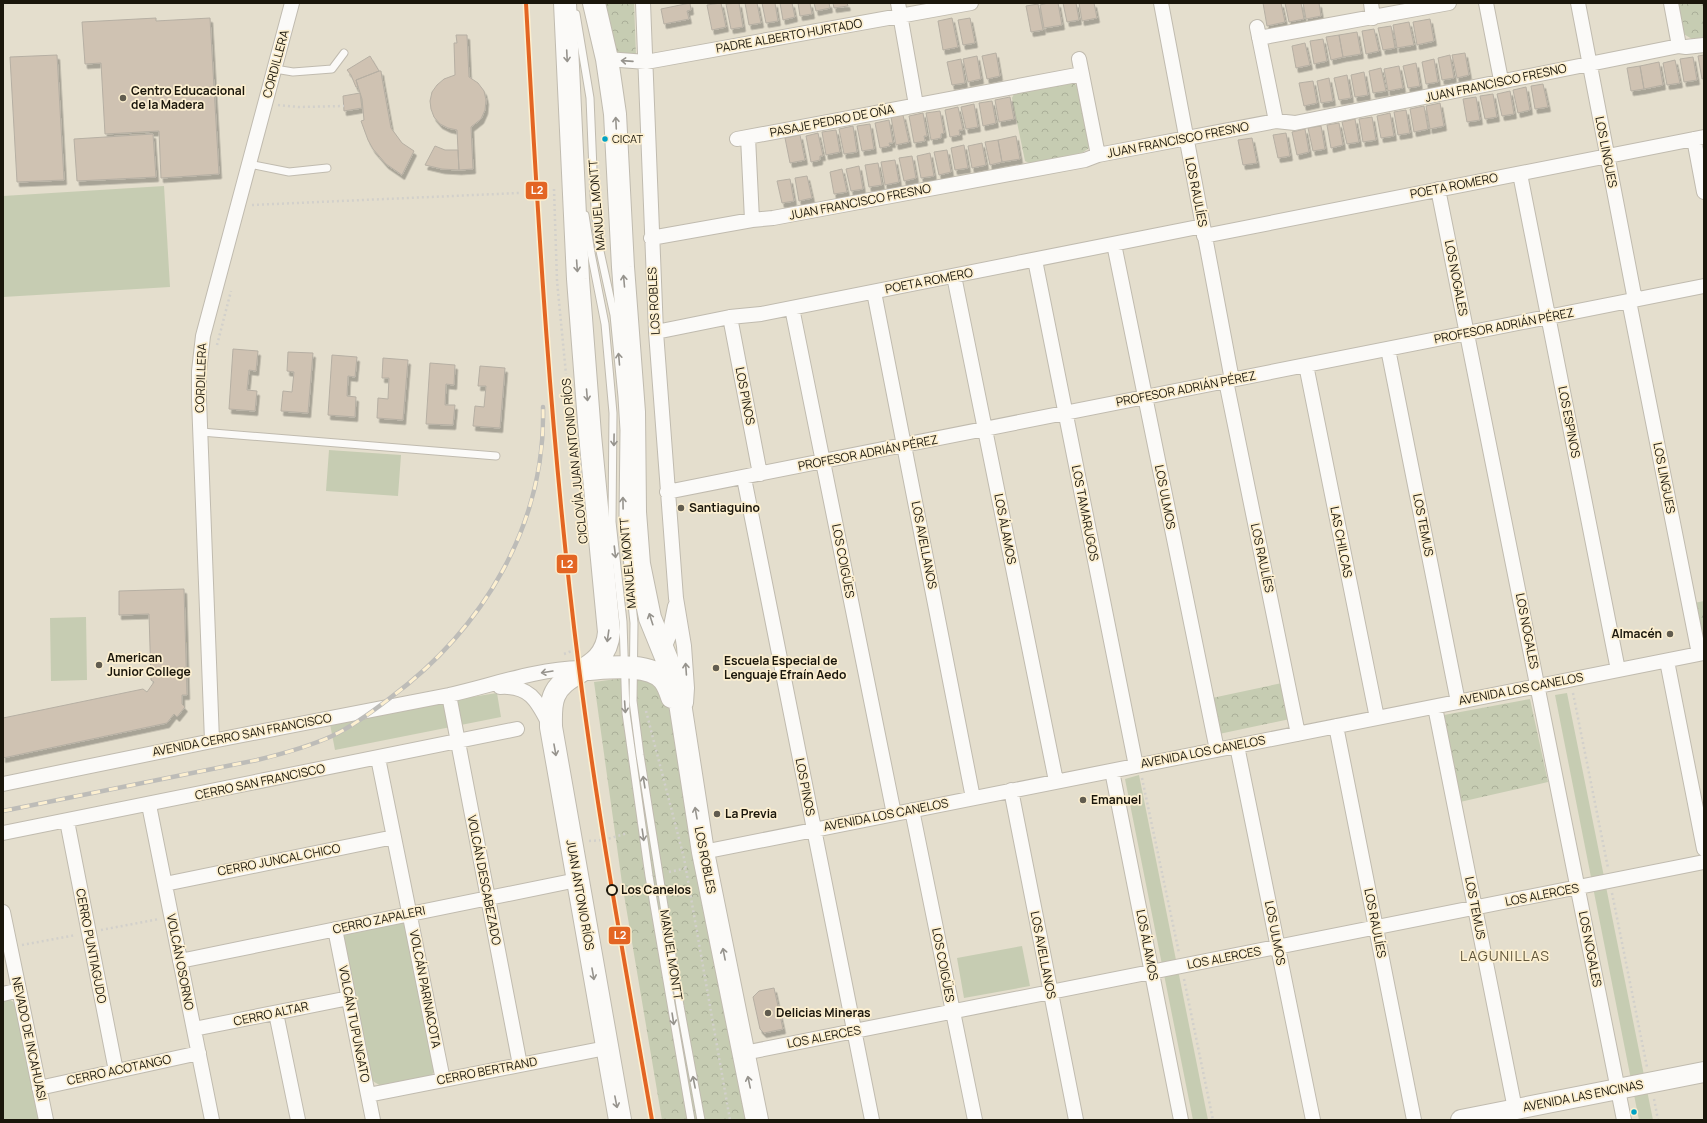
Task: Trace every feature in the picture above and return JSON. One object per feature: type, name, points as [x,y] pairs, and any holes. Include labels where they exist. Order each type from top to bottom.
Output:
[{"type":"main road","name":"MANUEL MONTT","points":[[565,3],[582,346],[609,632],[609,639],[603,653],[596,661],[580,665]]},
{"type":"main road","name":"MANUEL MONTT","points":[[594,3],[607,59],[615,114],[623,268],[634,412],[634,488],[636,538],[646,602],[663,651],[674,677],[680,703],[684,736]]},
{"type":"main road","points":[[629,668],[651,662],[663,651]]},
{"type":"main road","points":[[580,665],[629,668],[654,672],[664,680],[672,696],[684,736]]},
{"type":"main road","name":"JUAN ANTONIO RÍOS","points":[[580,665],[559,686],[554,696],[551,707],[551,727],[606,1048],[620,1120]]},
{"type":"main road","name":"LOS ROBLES","points":[[684,736],[703,852],[757,1120]]},
{"type":"street","name":"CORDILLERA","points":[[212,741],[199,371],[203,336],[249,164],[274,106],[275,69],[292,3]]},
{"type":"street","name":"LOS ROBLES","points":[[644,3],[651,238],[656,332],[676,598],[684,646],[686,677],[684,736]]},
{"type":"street","name":"PADRE ALBERTO HURTADO","points":[[607,59],[646,62],[899,9],[971,3]]},
{"type":"street","name":"LOS RAULÍES","points":[[1161,3],[1229,381],[1298,734]]},
{"type":"street","points":[[1371,3],[1373,18]]},
{"type":"street","points":[[1276,121],[1258,33],[1373,18],[1450,3]]},
{"type":"street","points":[[1486,3],[1501,80]]},
{"type":"street","name":"LOS LINGUES","points":[[1578,3],[1632,300],[1702,654]]},
{"type":"street","points":[[1671,3],[1679,46]]},
{"type":"street","points":[[899,9],[916,106]]},
{"type":"street","name":"JUAN FRANCISCO FRESNO","points":[[651,238],[752,220],[773,218],[1077,162],[1098,155],[1276,121],[1295,123],[1491,85],[1501,80],[1679,46],[1686,47],[1704,45]]},
{"type":"street","points":[[1079,58],[1098,155]]},
{"type":"street","name":"PASAJE PEDRO DE OÑA","points":[[752,220],[743,138],[1082,74]]},
{"type":"street","points":[[1699,138],[1704,192]]},
{"type":"street","name":"POETA ROMERO","points":[[656,332],[730,317],[761,314],[1114,244],[1203,231],[1438,190],[1699,138]]},
{"type":"street","name":"LOS ESPINOS","points":[[1520,174],[1618,670]]},
{"type":"street","name":"LOS NOGALES","points":[[1438,190],[1624,1120]]},
{"type":"street","name":"LOS ULMOS","points":[[1114,244],[1217,750]]},
{"type":"street","name":"LOS TAMARUGOS","points":[[1034,260],[1136,766]]},
{"type":"street","name":"LOS ÁLAMOS","points":[[954,276],[1056,782]]},
{"type":"street","name":"PROFESOR ADRIÁN PÉREZ","points":[[667,492],[744,478],[1704,286]]},
{"type":"street","name":"LOS AVELLANOS","points":[[874,292],[973,798]]},
{"type":"street","name":"LOS COIGÜES","points":[[792,308],[894,814]]},
{"type":"street","name":"LOS PINOS","points":[[730,317],[760,474]]},
{"type":"street","name":"LOS TEMUS","points":[[1388,349],[1458,702]]},
{"type":"street","name":"LAS CHILCAS","points":[[1306,365],[1377,718]]},
{"type":"street","name":"LOS PINOS","points":[[744,478],[872,1120]]},
{"type":"street","name":"LOS ROBLES","points":[[663,651],[669,636],[676,598]]},
{"type":"street","name":"AVENIDA LOS CANELOS","points":[[703,852],[1702,654]]},
{"type":"street","points":[[1667,661],[1704,849]]},
{"type":"street","points":[[481,688],[507,679],[571,669],[580,665]]},
{"type":"street","points":[[481,688],[516,687],[526,691],[538,702],[551,727]]},
{"type":"street","name":"AVENIDA CERRO SAN FRANCISCO","points":[[3,784],[481,688]]},
{"type":"street","name":"VOLCÁN DESCABEZADO","points":[[450,695],[457,741],[520,1065]]},
{"type":"street","name":"LOS TEMUS","points":[[1434,707],[1515,1109]]},
{"type":"street","name":"LOS RAULÍES","points":[[1336,726],[1414,1120]]},
{"type":"street","name":"CERRO SAN FRANCISCO","points":[[3,833],[149,805],[517,729]]},
{"type":"street","name":"LOS ULMOS","points":[[1237,746],[1313,1120]]},
{"type":"street","name":"VOLCÁN PARINACOTA","points":[[378,758],[443,1080]]},
{"type":"street","name":"LOS ÁLAMOS","points":[[1112,770],[1181,1120]]},
{"type":"street","name":"LOS AVELLANOS","points":[[1011,790],[1076,1120]]},
{"type":"street","name":"VOLCÁN OSORNO","points":[[149,805],[212,1120]]},
{"type":"street","name":"LOS COIGÜES","points":[[912,810],[974,1120]]},
{"type":"street","name":"CERRO PUNTIAGUDO","points":[[67,821],[116,1071]]},
{"type":"street","name":"CERRO JUNCAL CHICO","points":[[164,884],[394,837]]},
{"type":"street","name":"LOS ALERCES","points":[[744,1053],[1704,862]]},
{"type":"street","name":"CERRO ZAPALERI","points":[[180,961],[577,880]]},
{"type":"street","name":"NEVADO DE INCAHUASI","points":[[3,913],[46,1120]]},
{"type":"street","name":"VOLCÁN TUPUNGATO","points":[[335,929],[374,1120]]},
{"type":"street","points":[[3,994],[19,990]]},
{"type":"street","name":"CERRO ALTAR","points":[[194,1030],[349,998]]},
{"type":"street","points":[[276,1013],[298,1120]]},
{"type":"street","name":"CERRO BERTRAND","points":[[368,1095],[606,1048]]},
{"type":"street","name":"CERRO ACOTANGO","points":[[39,1088],[199,1053]]},
{"type":"street","name":"AVENIDA LAS ENCINAS","points":[[1461,1120],[1704,1072]]},
{"type":"lane","name":"MANUEL MONTT","points":[[574,3],[590,98],[594,194],[598,242],[616,329],[623,422],[623,519],[634,623],[626,713],[649,876],[692,1120]]},
{"type":"lane","points":[[275,69],[293,72],[332,69],[344,53]]},
{"type":"lane","name":"MANUEL MONTT","points":[[571,143],[581,176]]},
{"type":"lane","points":[[249,164],[288,172],[327,168]]},
{"type":"lane","name":"MANUEL MONTT","points":[[585,206],[591,253],[605,324],[613,405],[614,441],[612,522],[633,701],[641,762],[680,1006],[701,1120]]},
{"type":"lane","points":[[201,432],[496,456]]},
{"type":"path","points":[[274,106],[344,106]]},
{"type":"path","name":"CICLOVÍA JUAN ANTONIO RÍOS","points":[[554,183],[557,281],[566,377]]},
{"type":"path","points":[[252,205],[519,193]]},
{"type":"path","points":[[250,212],[254,197]]},
{"type":"path","points":[[216,351],[233,285]]},
{"type":"path","points":[[563,655],[569,652],[580,665]]},
{"type":"path","points":[[1570,680],[1658,1120]]},
{"type":"path","points":[[645,708],[684,858],[730,1120]]},
{"type":"path","points":[[1136,766],[1142,773],[1213,1120]]},
{"type":"path","points":[[585,842],[604,840],[628,833]]},
{"type":"green space","points":[[604,3],[634,3],[636,55],[617,52]]},
{"type":"green space","points":[[1676,3],[1704,3],[1704,37],[1692,39],[1682,33]]},
{"type":"green space","points":[[1065,82],[1074,83],[1080,90],[1090,140],[1089,148],[1082,153],[1029,163],[1025,161],[1012,98],[1014,94]]},
{"type":"green space","points":[[164,186],[170,287],[3,297],[3,196]]},
{"type":"green space","points":[[329,450],[401,455],[398,496],[326,491]]},
{"type":"green space","points":[[1704,601],[1704,637],[1701,638],[1694,603]]},
{"type":"green space","points":[[86,617],[87,680],[51,681],[50,618]]},
{"type":"green space","points":[[631,677],[660,680],[669,693],[750,1120],[662,1120],[622,883],[594,682]]},
{"type":"green space","points":[[1282,683],[1290,719],[1219,734],[1212,698]]},
{"type":"green space","points":[[497,693],[501,717],[335,750],[330,724]]},
{"type":"green space","points":[[1567,693],[1653,1120],[1639,1120],[1555,695]]},
{"type":"green space","points":[[1530,699],[1548,782],[1460,802],[1444,715]]},
{"type":"green space","points":[[1139,775],[1208,1120],[1193,1120],[1125,779]]},
{"type":"green space","points":[[399,921],[406,926],[436,1069],[431,1076],[381,1086],[371,1080],[341,939],[345,932]]},
{"type":"green space","points":[[1022,946],[1030,986],[964,998],[957,958]]},
{"type":"green space","points":[[9,999],[15,1003],[40,1120],[3,1120],[3,1001]]},
{"type":"building","points":[[690,3],[691,10],[687,11],[689,19],[664,24],[661,9]]},
{"type":"building","points":[[721,3],[726,27],[712,30],[707,5]]},
{"type":"building","points":[[739,3],[743,27],[731,29],[726,4]]},
{"type":"building","points":[[745,3],[757,3],[761,23],[749,25]]},
{"type":"building","points":[[762,3],[775,3],[778,21],[766,23]]},
{"type":"building","points":[[780,3],[792,3],[795,17],[783,20]]},
{"type":"building","points":[[798,3],[810,3],[812,14],[800,16]]},
{"type":"building","points":[[814,3],[829,3],[830,8],[816,11]]},
{"type":"building","points":[[833,3],[847,3],[848,6],[834,8]]},
{"type":"building","points":[[1058,3],[1062,25],[1044,28],[1040,5]]},
{"type":"building","points":[[1063,3],[1076,3],[1079,20],[1067,22]]},
{"type":"building","points":[[1079,3],[1094,3],[1097,18],[1082,21]]},
{"type":"building","points":[[1263,3],[1281,3],[1285,22],[1267,26]]},
{"type":"building","points":[[1285,3],[1301,3],[1304,19],[1289,22]]},
{"type":"building","points":[[1303,3],[1319,3],[1321,16],[1306,19]]},
{"type":"building","points":[[1038,4],[1043,30],[1031,32],[1026,6]]},
{"type":"building","points":[[156,18],[156,21],[210,18],[219,174],[161,178],[159,131],[105,134],[101,63],[85,64],[82,22]]},
{"type":"building","points":[[952,18],[958,47],[943,50],[938,21]]},
{"type":"building","points":[[970,18],[975,43],[963,45],[958,20]]},
{"type":"building","points":[[1430,19],[1434,41],[1417,45],[1413,22]]},
{"type":"building","points":[[1409,22],[1414,45],[1397,48],[1393,25]]},
{"type":"building","points":[[1391,26],[1395,48],[1383,50],[1378,28]]},
{"type":"building","points":[[1374,29],[1379,51],[1366,54],[1362,31]]},
{"type":"building","points":[[1357,32],[1361,54],[1343,57],[1339,35]]},
{"type":"building","points":[[456,35],[467,35],[469,77],[478,83],[484,91],[486,100],[485,110],[481,119],[471,127],[473,169],[459,170],[457,130],[440,124],[434,117],[431,109],[430,101],[432,92],[444,79],[455,75],[454,43],[457,43]]},
{"type":"building","points":[[1339,35],[1343,57],[1331,60],[1326,37]]},
{"type":"building","points":[[1323,39],[1327,61],[1314,64],[1310,41]]},
{"type":"building","points":[[1305,43],[1310,65],[1296,68],[1292,46]]},
{"type":"building","points":[[996,53],[1000,76],[987,79],[982,56]]},
{"type":"building","points":[[1465,53],[1469,75],[1457,78],[1452,55]]},
{"type":"building","points":[[57,55],[64,180],[17,182],[10,57]]},
{"type":"building","points":[[1450,55],[1454,78],[1442,80],[1438,58]]},
{"type":"building","points":[[1704,55],[1704,78],[1702,79],[1698,56]]},
{"type":"building","points":[[370,56],[379,71],[356,80],[358,87],[356,87],[347,70]]},
{"type":"building","points":[[977,56],[981,79],[968,82],[963,59]]},
{"type":"building","points":[[1693,57],[1697,80],[1684,82],[1680,59]]},
{"type":"building","points":[[961,59],[965,83],[952,85],[947,62]]},
{"type":"building","points":[[1434,59],[1438,82],[1426,84],[1422,62]]},
{"type":"building","points":[[1675,60],[1680,83],[1667,85],[1663,63]]},
{"type":"building","points":[[1659,62],[1663,85],[1644,89],[1640,66]]},
{"type":"building","points":[[1416,63],[1420,86],[1408,88],[1403,66]]},
{"type":"building","points":[[1399,66],[1403,88],[1388,91],[1384,69]]},
{"type":"building","points":[[1640,66],[1644,89],[1631,91],[1627,68]]},
{"type":"building","points":[[1381,68],[1386,91],[1373,93],[1369,71]]},
{"type":"building","points":[[381,71],[391,128],[402,143],[414,151],[402,175],[386,164],[373,149],[361,121],[364,120],[362,99],[356,80]]},
{"type":"building","points":[[1364,72],[1368,95],[1355,97],[1351,75]]},
{"type":"building","points":[[1347,75],[1351,98],[1339,100],[1334,78]]},
{"type":"building","points":[[1329,78],[1333,101],[1321,103],[1317,81]]},
{"type":"building","points":[[1313,81],[1317,103],[1304,106],[1299,83]]},
{"type":"building","points":[[1543,84],[1548,107],[1535,109],[1531,86]]},
{"type":"building","points":[[1526,87],[1530,110],[1518,113],[1513,90]]},
{"type":"building","points":[[1510,91],[1514,114],[1502,116],[1497,94]]},
{"type":"building","points":[[360,93],[362,108],[344,111],[343,96]]},
{"type":"building","points":[[1493,94],[1497,117],[1485,119],[1480,96]]},
{"type":"building","points":[[1010,97],[1014,119],[999,122],[995,100]]},
{"type":"building","points":[[1476,97],[1480,120],[1467,122],[1463,99]]},
{"type":"building","points":[[992,101],[996,123],[983,126],[979,103]]},
{"type":"building","points":[[1440,103],[1444,126],[1430,129],[1426,106]]},
{"type":"building","points":[[974,104],[978,127],[966,129],[961,107]]},
{"type":"building","points":[[1424,106],[1428,129],[1414,132],[1410,109]]},
{"type":"building","points":[[958,107],[963,130],[959,130],[960,135],[950,137],[945,110]]},
{"type":"building","points":[[1406,110],[1410,133],[1398,135],[1394,112]]},
{"type":"building","points":[[940,111],[944,133],[941,134],[941,138],[931,140],[926,113]]},
{"type":"building","points":[[923,113],[927,136],[924,136],[925,141],[914,143],[909,116]]},
{"type":"building","points":[[1390,113],[1394,136],[1381,138],[1377,116]]},
{"type":"building","points":[[903,115],[909,142],[896,145],[891,117]]},
{"type":"building","points":[[1372,117],[1376,140],[1363,142],[1359,119]]},
{"type":"building","points":[[1355,119],[1359,142],[1347,144],[1342,122]]},
{"type":"building","points":[[889,120],[893,143],[889,143],[890,146],[880,148],[875,123]]},
{"type":"building","points":[[1339,123],[1343,145],[1331,148],[1327,125]]},
{"type":"building","points":[[870,124],[874,149],[862,151],[857,126]]},
{"type":"building","points":[[853,126],[857,152],[844,154],[839,129]]},
{"type":"building","points":[[1321,126],[1325,149],[1313,151],[1308,128]]},
{"type":"building","points":[[1305,129],[1309,152],[1297,155],[1292,132]]},
{"type":"building","points":[[836,130],[840,152],[826,155],[822,132]]},
{"type":"building","points":[[818,133],[823,156],[820,156],[820,160],[811,162],[806,136]]},
{"type":"building","points":[[1286,133],[1290,156],[1278,158],[1273,135]]},
{"type":"building","points":[[153,134],[156,177],[77,181],[74,139]]},
{"type":"building","points":[[800,135],[805,160],[790,163],[785,138]]},
{"type":"building","points":[[1016,136],[1020,159],[1002,162],[998,140]]},
{"type":"building","points":[[1252,138],[1257,163],[1243,165],[1238,140]]},
{"type":"building","points":[[998,140],[1002,162],[990,165],[985,142]]},
{"type":"building","points":[[982,143],[986,165],[972,168],[968,146]]},
{"type":"building","points":[[964,145],[968,168],[955,170],[951,148]]},
{"type":"building","points":[[435,146],[445,150],[458,150],[459,170],[442,169],[425,165]]},
{"type":"building","points":[[947,150],[951,172],[939,175],[934,152]]},
{"type":"building","points":[[930,153],[934,176],[921,178],[917,156]]},
{"type":"building","points":[[912,156],[916,178],[904,181],[899,158]]},
{"type":"building","points":[[895,160],[899,182],[885,185],[881,162]]},
{"type":"building","points":[[878,163],[882,185],[869,187],[865,165]]},
{"type":"building","points":[[859,166],[863,189],[851,191],[846,169]]},
{"type":"building","points":[[842,169],[847,192],[834,194],[830,172]]},
{"type":"building","points":[[807,176],[812,198],[799,201],[795,178]]},
{"type":"building","points":[[790,179],[794,201],[782,203],[777,181]]},
{"type":"building","points":[[233,349],[258,351],[256,371],[249,370],[247,390],[257,391],[255,411],[229,409]]},
{"type":"building","points":[[288,352],[313,353],[308,413],[281,411],[283,391],[292,392],[294,372],[287,371]]},
{"type":"building","points":[[332,355],[357,357],[355,377],[348,376],[347,396],[356,397],[355,417],[328,415]]},
{"type":"building","points":[[383,358],[408,360],[403,420],[377,418],[378,398],[388,399],[389,378],[382,378]]},
{"type":"building","points":[[430,363],[455,365],[454,385],[446,384],[445,405],[455,405],[453,425],[426,424]]},
{"type":"building","points":[[480,366],[505,368],[500,428],[473,426],[475,406],[484,407],[486,386],[478,386]]},
{"type":"building","points":[[184,589],[187,695],[182,695],[182,704],[185,707],[177,717],[174,714],[167,723],[3,758],[3,718],[143,689],[147,692],[154,682],[151,680],[149,614],[119,615],[119,591]]},
{"type":"building","name":"Delicias Mineras","points":[[774,988],[783,1029],[764,1033],[760,1029],[753,997],[759,991]]},
{"type":"railway","points":[[3,811],[257,760],[285,753],[314,744],[340,732],[390,698],[423,671],[454,640],[480,607],[502,571],[520,533],[533,493],[541,451],[543,407]]},
{"type":"transit line","name":"L2","points":[[526,3],[546,336],[569,585],[595,781],[652,1120]]},
{"type":"place","name":"Centro Educacional de la Madera","points":[[123,98]]},
{"type":"place","name":"CICAT","points":[[605,139]]},
{"type":"place","name":"Santiaguino","points":[[681,508]]},
{"type":"place","name":"Almacén","points":[[1670,634]]},
{"type":"place","name":"American Junior College","points":[[99,665]]},
{"type":"place","name":"Escuela Especial de Lenguaje Efraín Aedo","points":[[716,668]]},
{"type":"place","name":"Emanuel","points":[[1083,800]]},
{"type":"place","name":"La Previa","points":[[717,814]]},
{"type":"place","name":"Los Canelos","points":[[612,890]]},
{"type":"place","name":"Delicias Mineras","points":[[768,1013]]},
{"type":"district","name":"LAGUNILLAS","points":[[1505,956]]}]
